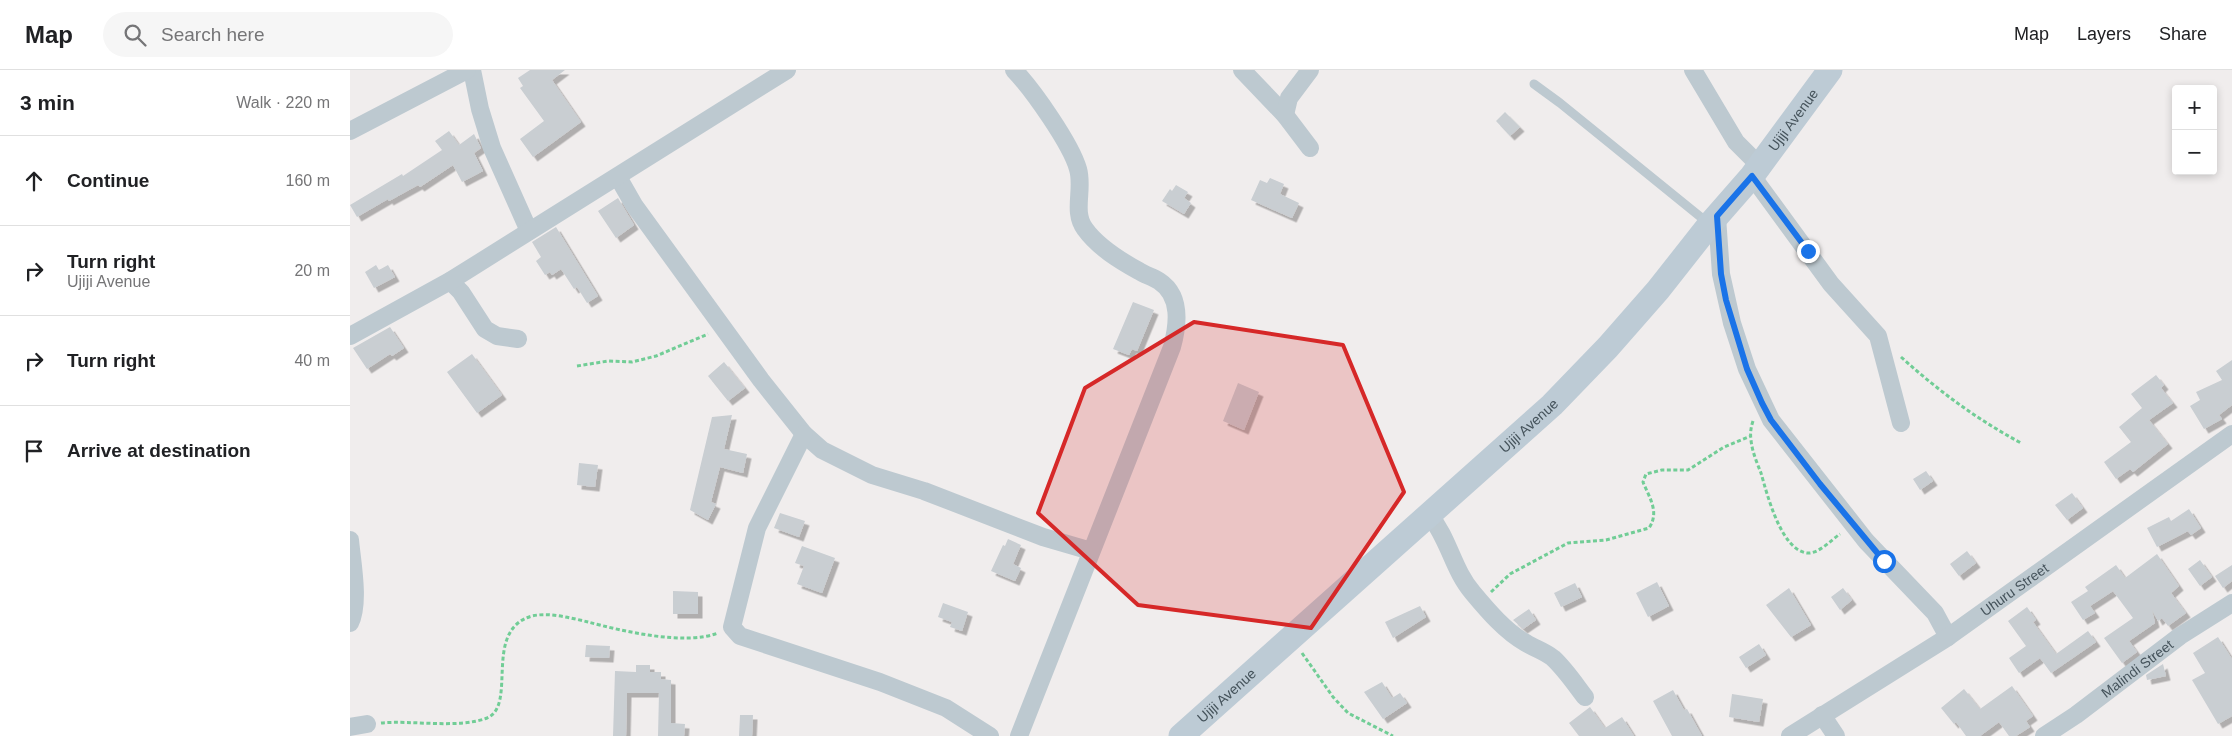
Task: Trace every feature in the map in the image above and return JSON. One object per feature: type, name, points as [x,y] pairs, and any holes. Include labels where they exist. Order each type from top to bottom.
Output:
[{"type":"main road","name":"Ujiji Avenue","points":[[1181,736],[1289,638],[1430,516],[1552,405],[1608,347],[1658,290],[1755,170],[1830,70]]},
{"type":"street","points":[[350,131],[467,70]]},
{"type":"street","points":[[472,70],[480,109],[492,148],[529,232]]},
{"type":"street","points":[[350,336],[450,281],[787,70]]},
{"type":"street","points":[[1014,70],[1041,104],[1077,165],[1080,180],[1079,213],[1081,224],[1092,238],[1107,250],[1168,288],[1176,307],[1176,333],[1172,347],[1019,736]]},
{"type":"street","points":[[1242,70],[1285,115],[1310,148]]},
{"type":"street","points":[[1285,115],[1289,98],[1310,70]]},
{"type":"street","points":[[1693,70],[1736,142],[1831,284],[1872,329],[1879,340],[1901,423]]},
{"type":"street","points":[[618,177],[634,205],[722,328],[804,434],[822,450],[872,475],[924,491],[1043,537],[1091,551]]},
{"type":"street","points":[[1713,220],[1726,300],[1739,347],[1771,420],[1854,526],[1904,582],[1935,613],[1948,637]]},
{"type":"street","points":[[450,281],[461,292],[489,333],[518,339]]},
{"type":"street","points":[[804,434],[758,528],[732,627],[740,636],[880,682],[946,708],[990,736]]},
{"type":"street","name":"Uhuru Street","points":[[1790,736],[1948,637],[2232,434]]},
{"type":"street","points":[[1430,516],[1440,528],[1458,571],[1480,601],[1510,632],[1526,644],[1541,649],[1555,660],[1585,697]]},
{"type":"street","points":[[350,540],[354,575],[353,613],[350,623]]},
{"type":"street","name":"Malindi Street","points":[[2044,736],[2180,636],[2232,603]]},
{"type":"street","points":[[1822,715],[1836,736]]},
{"type":"lane","points":[[1534,84],[1713,220]]},
{"type":"path","points":[[578,366],[608,360],[620,362],[656,356],[722,328]]},
{"type":"path","points":[[1879,340],[1958,405],[1979,420],[2021,443]]},
{"type":"path","points":[[1758,394],[1751,443],[1774,516],[1783,533],[1798,550],[1812,553],[1854,526]]},
{"type":"path","points":[[1480,601],[1510,574],[1568,543],[1606,540],[1649,528],[1654,516],[1654,510],[1643,482],[1646,474],[1662,470],[1688,470],[1724,447],[1751,436]]},
{"type":"path","points":[[358,726],[392,722],[428,724],[465,722],[487,718],[500,704],[502,668],[509,632],[521,620],[534,616],[563,616],[627,632],[696,638],[732,627]]},
{"type":"path","points":[[1289,638],[1333,697],[1348,713],[1393,736]]},
{"type":"highlighted area","points":[[1194,322],[1343,345],[1404,492],[1311,628],[1138,605],[1038,513],[1085,388]]},
{"type":"building","points":[[530,70],[565,70],[552,80],[581,122],[533,157],[520,139],[544,121],[520,88],[523,86],[518,78]]},
{"type":"building","points":[[1505,112],[1520,127],[1510,136],[1496,121]]},
{"type":"building","points":[[449,131],[459,145],[474,134],[481,148],[474,153],[483,171],[462,182],[453,165],[420,187],[418,185],[389,201],[388,199],[357,217],[350,205],[402,174],[403,176],[442,150],[435,141]]},
{"type":"building","points":[[1270,178],[1284,184],[1280,194],[1299,203],[1292,218],[1251,200],[1260,180],[1267,183]]},
{"type":"building","points":[[1176,185],[1188,192],[1184,198],[1191,203],[1184,214],[1162,201],[1170,189],[1172,191]]},
{"type":"building","points":[[618,198],[634,225],[616,238],[598,211]]},
{"type":"building","points":[[556,227],[598,296],[587,303],[577,287],[574,289],[561,269],[552,275],[550,272],[545,275],[536,261],[541,257],[532,242]]},
{"type":"building","points":[[376,265],[379,270],[388,265],[395,277],[374,288],[365,272]]},
{"type":"building","points":[[1133,302],[1154,310],[1137,351],[1132,349],[1129,355],[1113,349]]},
{"type":"building","points":[[390,327],[404,348],[392,356],[390,354],[367,369],[353,348]]},
{"type":"building","points":[[472,354],[502,395],[477,413],[447,372]]},
{"type":"building","points":[[2232,360],[2232,405],[2219,415],[2222,419],[2204,429],[2190,406],[2200,400],[2196,392],[2222,380],[2216,371]]},
{"type":"building","points":[[724,362],[745,388],[728,401],[708,376]]},
{"type":"building","points":[[2156,375],[2164,385],[2161,388],[2173,403],[2149,420],[2168,444],[2133,472],[2130,469],[2116,479],[2104,462],[2131,442],[2119,427],[2142,408],[2131,394]]},
{"type":"building","points":[[1238,383],[1259,392],[1244,430],[1223,421]]},
{"type":"building","points":[[732,415],[724,449],[747,454],[743,473],[720,467],[711,502],[716,504],[708,520],[690,510],[712,417]]},
{"type":"building","points":[[579,463],[598,465],[595,487],[577,485]]},
{"type":"building","points":[[1926,471],[1933,481],[1920,490],[1913,479]]},
{"type":"building","points":[[2072,493],[2083,508],[2067,520],[2055,505]]},
{"type":"building","points":[[2189,509],[2201,528],[2191,535],[2188,531],[2157,547],[2147,528],[2169,517],[2171,521]]},
{"type":"building","points":[[780,513],[805,521],[799,537],[774,528]]},
{"type":"building","points":[[1008,539],[1021,545],[1013,564],[1021,568],[1015,581],[991,571],[1003,545],[1005,546]]},
{"type":"building","points":[[802,546],[835,558],[822,593],[797,584],[804,566],[795,563]]},
{"type":"building","points":[[1967,551],[1976,563],[1959,576],[1950,564]]},
{"type":"building","points":[[2157,554],[2179,586],[2171,593],[2186,613],[2168,626],[2162,618],[2158,621],[2152,610],[2155,623],[2129,641],[2137,652],[2122,663],[2104,638],[2133,618],[2113,591],[2090,606],[2095,613],[2083,620],[2071,602],[2088,591],[2085,587],[2116,565],[2125,578]]},
{"type":"building","points":[[2200,560],[2212,577],[2200,586],[2188,569]]},
{"type":"building","points":[[2232,565],[2232,581],[2223,588],[2215,576]]},
{"type":"building","points":[[1657,582],[1669,606],[1648,617],[1636,593]]},
{"type":"building","points":[[1575,583],[1582,597],[1561,607],[1554,593]]},
{"type":"building","points":[[1789,588],[1811,625],[1791,637],[1766,605]]},
{"type":"building","points":[[1843,588],[1852,600],[1840,610],[1831,597]]},
{"type":"building","points":[[673,591],[698,592],[698,614],[673,614]]},
{"type":"building","points":[[943,603],[968,612],[962,631],[950,627],[952,622],[938,617]]},
{"type":"building","points":[[1420,606],[1426,617],[1393,638],[1385,622]]},
{"type":"building","points":[[2027,607],[2036,620],[2033,622],[2056,654],[2088,631],[2096,642],[2051,673],[2040,658],[2019,673],[2009,658],[2026,646],[2008,621]]},
{"type":"building","points":[[1529,609],[1536,620],[1523,629],[1513,620]]},
{"type":"building","points":[[2218,637],[2232,659],[2232,716],[2218,724],[2192,680],[2205,673],[2193,653]]},
{"type":"building","points":[[1759,644],[1766,655],[1746,668],[1739,657]]},
{"type":"building","points":[[586,645],[610,646],[609,658],[585,657]]},
{"type":"building","points":[[2163,664],[2166,676],[2147,680],[2146,675]]},
{"type":"building","points":[[636,665],[650,665],[650,672],[661,672],[661,679],[671,680],[671,723],[685,724],[684,736],[658,736],[659,693],[627,693],[626,736],[613,736],[615,671],[636,672]]},
{"type":"building","points":[[1382,682],[1392,698],[1400,693],[1407,703],[1383,719],[1364,692]]},
{"type":"building","points":[[2012,686],[2033,716],[2026,721],[2030,727],[2016,736],[2009,736],[1999,722],[1980,736],[1966,736],[1956,722],[1954,724],[1941,708],[1964,689],[1980,709]]},
{"type":"building","points":[[1673,690],[1684,710],[1687,709],[1702,736],[1672,736],[1653,701]]},
{"type":"building","points":[[1732,694],[1763,699],[1759,722],[1729,717]]},
{"type":"building","points":[[1590,707],[1605,728],[1622,717],[1634,736],[1579,736],[1569,723]]},
{"type":"building","points":[[740,715],[753,715],[752,736],[739,736]]},
{"type":"route","points":[[1808,251],[1752,176],[1717,216],[1721,274],[1726,300],[1739,347],[1762,403],[1771,420],[1802,461],[1884,561]]}]
